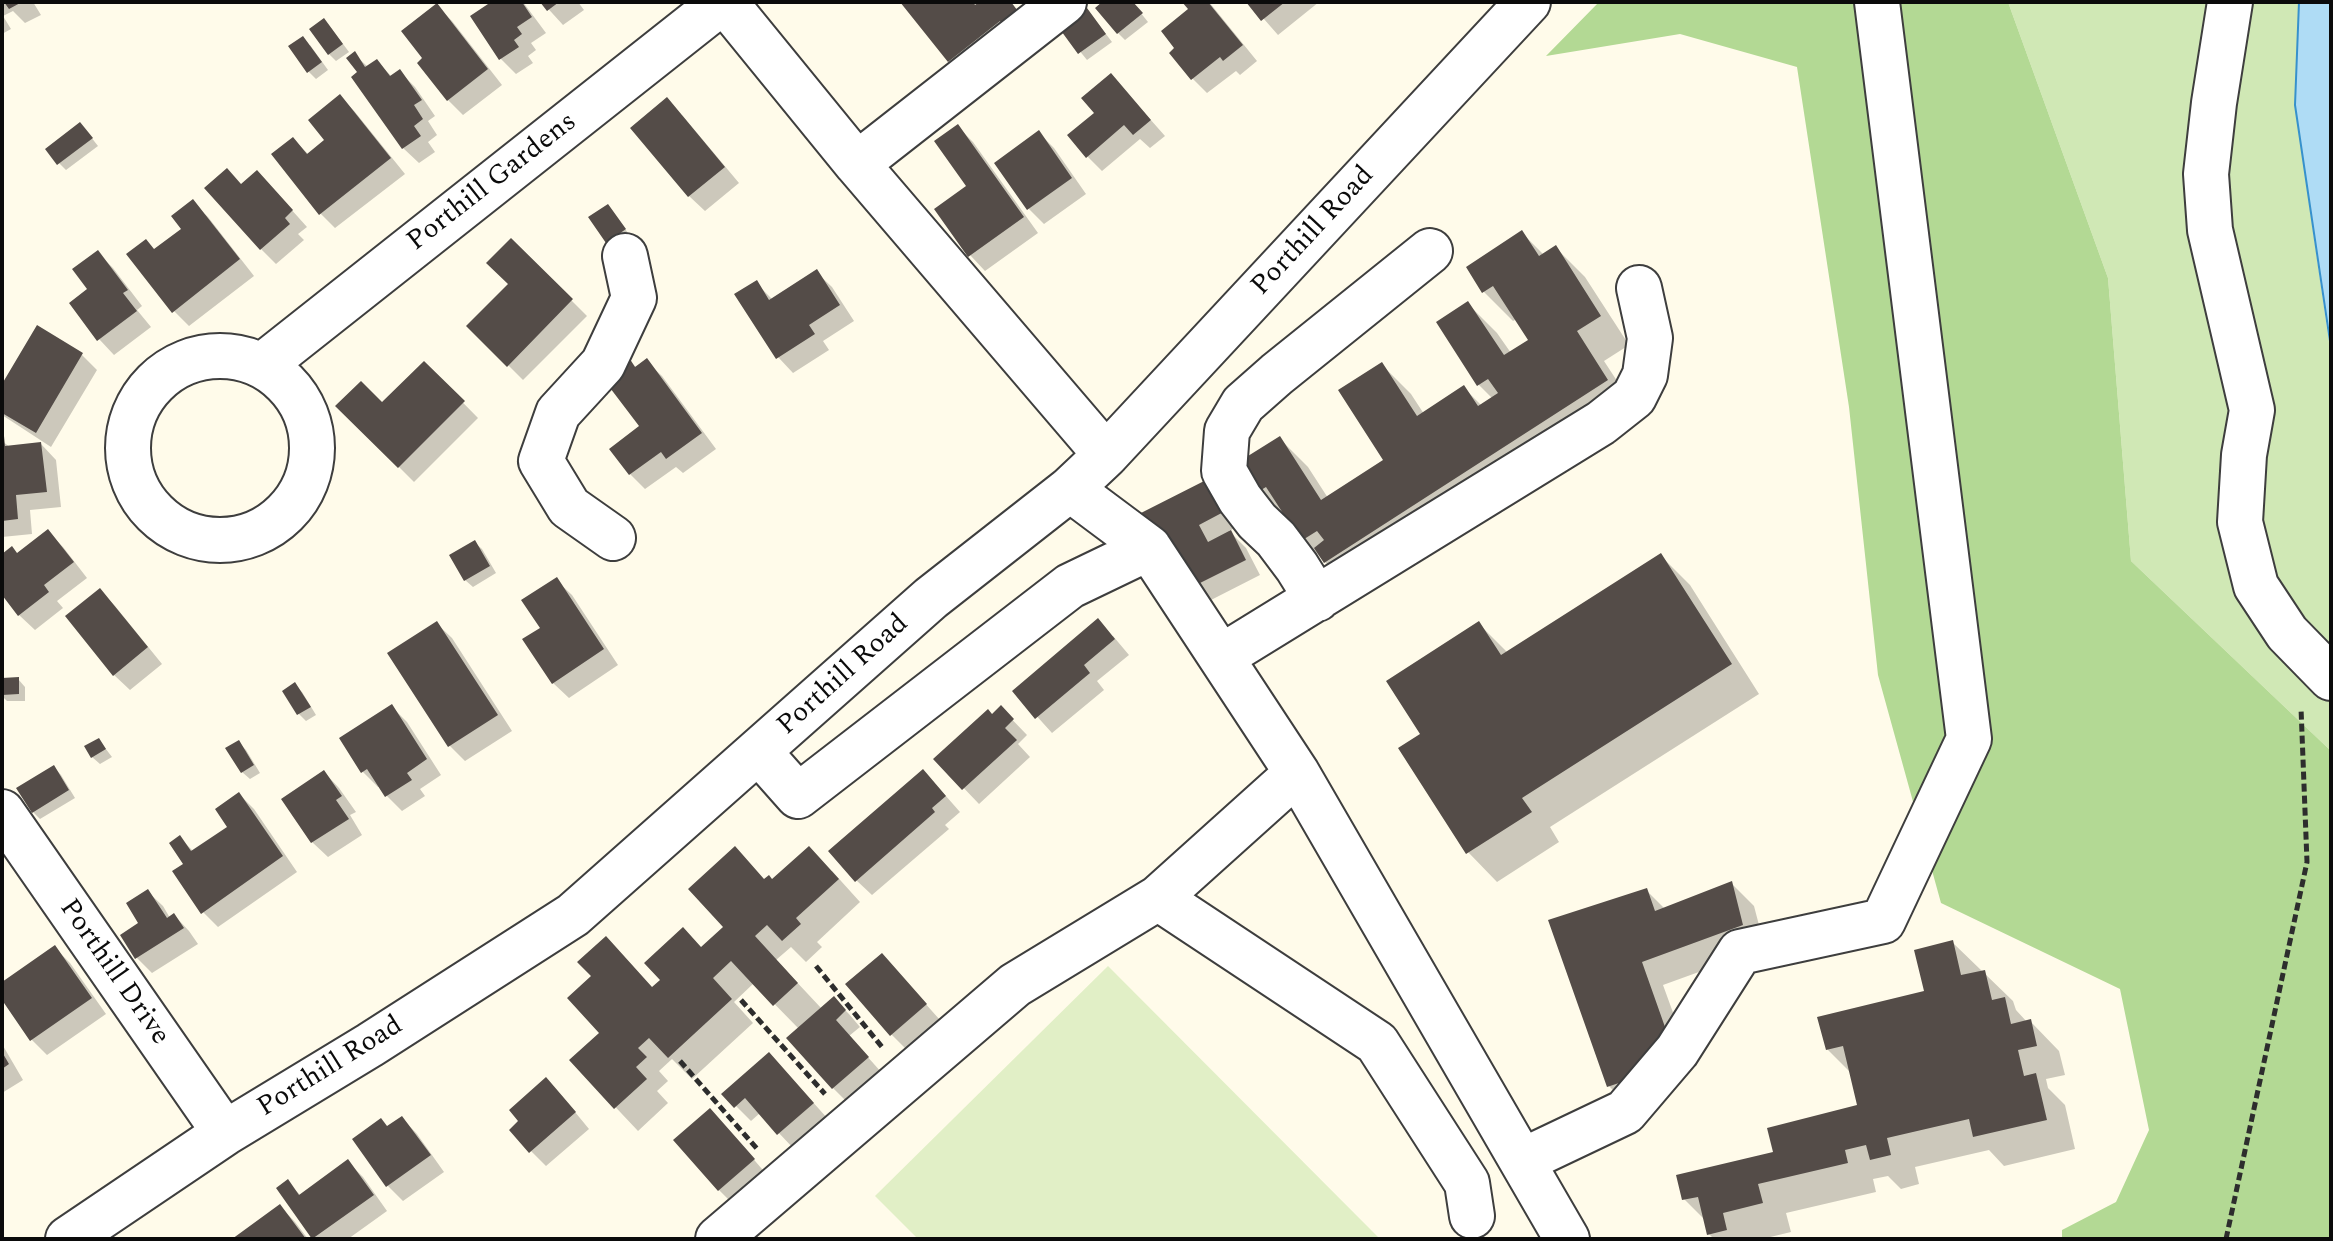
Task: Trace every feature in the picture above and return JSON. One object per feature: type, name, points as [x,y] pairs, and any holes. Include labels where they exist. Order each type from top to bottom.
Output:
[{"type":"street","name":"Porthill Gardens","points":[[263,365],[723,2],[1106,455]]},
{"type":"street","points":[[857,164],[1064,2]]},
{"type":"street","name":"Porthill Road","points":[[68,1239],[225,1133],[370,1045],[573,915],[931,598],[1070,489],[1106,455],[1528,2]]},
{"type":"street","points":[[1522,1161],[1625,1112],[1677,1051],[1740,952],[1883,921],[1969,739],[1877,2]]},
{"type":"street","points":[[2230,2],[2206,174],[2210,230],[2252,410],[2244,455],[2240,522],[2256,586],[2287,633],[2331,678]]},
{"type":"street","points":[[1317,599],[1276,539],[1240,499],[1224,471],[1227,431],[1243,404],[1254,394],[1430,251]]},
{"type":"street","points":[[613,538],[569,507],[541,461],[558,413],[603,364],[634,298],[625,256]]},
{"type":"street","points":[[1221,657],[1601,423],[1634,397],[1645,375],[1650,338],[1639,288]]},
{"type":"street","points":[[217,354],[263,365],[289,384],[307,412],[312,430],[313,462],[301,494],[280,520],[248,537],[215,541],[198,538],[168,525],[147,506],[132,478],[127,451],[131,419],[149,387],[174,366],[217,354]]},
{"type":"street","points":[[1070,489],[1149,548],[1297,773],[1567,1239]]},
{"type":"street","points":[[759,752],[798,796],[1070,586],[1149,548]]},
{"type":"street","points":[[718,1239],[1015,985],[1158,898],[1297,773]]},
{"type":"street","name":"Porthill Drive","points":[[2,812],[225,1133]]},
{"type":"street","points":[[1158,898],[1377,1043],[1467,1183],[1472,1216]]},
{"type":"path","points":[[2226,1239],[2307,862],[2300,645]]},
{"type":"path","points":[[816,966],[872,1035]]},
{"type":"path","points":[[741,1000],[818,1087]]},
{"type":"path","points":[[680,1061],[753,1143]]},
{"type":"green space","points":[[1599,2],[2008,2],[2108,278],[2131,561],[2331,751],[2331,1239],[2062,1239],[2062,1230],[2116,1202],[2149,1130],[2120,989],[1941,903],[1878,675],[1849,407],[1797,67],[1680,34],[1546,56]]},
{"type":"green space","points":[[2008,2],[2299,2],[2295,105],[2331,356],[2331,751],[2131,561],[2108,278]]},
{"type":"green space","points":[[1108,966],[1380,1239],[918,1239],[875,1196]]},
{"type":"water","points":[[2299,2],[2331,2],[2331,348],[2295,105]]},
{"type":"building","points":[[4,2],[22,2],[9,9]]},
{"type":"building","points":[[491,2],[522,2],[532,17],[517,27],[522,34],[514,40],[519,47],[499,60],[470,16]]},
{"type":"building","points":[[540,2],[559,2],[547,11]]},
{"type":"building","points":[[900,2],[973,2],[975,5],[979,2],[1011,2],[1024,19],[1009,32],[1000,21],[948,62]]},
{"type":"building","points":[[1102,2],[1133,2],[1143,13],[1117,34],[1095,8]]},
{"type":"building","points":[[1182,2],[1208,2],[1243,45],[1223,61],[1220,57],[1191,80],[1169,53],[1174,48],[1161,31],[1188,9]]},
{"type":"building","points":[[1246,2],[1285,2],[1261,21]]},
{"type":"building","points":[[437,3],[488,69],[447,101],[417,63],[422,58],[401,31]]},
{"type":"building","points":[[1087,8],[1106,34],[1078,54],[1059,28]]},
{"type":"building","points":[[324,18],[343,44],[328,55],[309,29]]},
{"type":"building","points":[[303,36],[322,62],[307,73],[288,46]]},
{"type":"building","points":[[355,51],[365,67],[377,59],[390,76],[400,69],[422,100],[414,105],[423,119],[414,126],[421,136],[402,149],[351,77],[357,72],[346,58]]},
{"type":"building","points":[[1111,73],[1151,120],[1133,135],[1124,125],[1086,158],[1067,135],[1094,113],[1081,98]]},
{"type":"building","points":[[340,94],[391,158],[319,215],[271,154],[293,137],[307,154],[324,140],[308,120]]},
{"type":"building","points":[[667,97],[725,167],[688,197],[630,128]]},
{"type":"building","points":[[80,122],[93,138],[57,165],[45,149]]},
{"type":"building","points":[[958,124],[1024,217],[968,257],[934,209],[966,186],[934,141]]},
{"type":"building","points":[[1039,130],[1072,178],[1027,210],[994,163]]},
{"type":"building","points":[[227,168],[241,184],[257,170],[293,210],[285,218],[290,224],[260,250],[204,188]]},
{"type":"building","points":[[193,199],[240,259],[172,313],[126,254],[146,239],[154,249],[181,229],[171,216]]},
{"type":"building","points":[[608,204],[626,229],[606,243],[588,217]]},
{"type":"building","points":[[1522,230],[1539,256],[1556,245],[1601,316],[1577,331],[1608,380],[1324,563],[1314,548],[1324,540],[1317,531],[1301,541],[1266,487],[1251,496],[1232,466],[1280,436],[1321,500],[1383,460],[1338,390],[1382,362],[1417,416],[1464,385],[1478,406],[1498,393],[1488,379],[1477,386],[1436,322],[1468,301],[1504,355],[1528,340],[1493,286],[1482,293],[1466,267]]},
{"type":"building","points":[[511,238],[573,299],[507,367],[466,326],[508,284],[486,263]]},
{"type":"building","points":[[98,250],[128,290],[123,293],[137,311],[97,341],[69,303],[87,289],[72,269]]},
{"type":"building","points":[[817,269],[840,305],[809,325],[815,334],[776,359],[734,294],[757,280],[769,300]]},
{"type":"building","points":[[37,325],[83,353],[36,433],[2,413],[2,384]]},
{"type":"building","points":[[628,356],[635,367],[647,358],[702,433],[666,459],[661,452],[629,475],[609,449],[639,426],[601,376]]},
{"type":"building","points":[[424,361],[465,401],[398,468],[335,406],[361,381],[382,402]]},
{"type":"building","points":[[2,436],[5,446],[41,442],[47,492],[16,495],[18,519],[2,521]]},
{"type":"building","points":[[1214,476],[1231,508],[1199,525],[1208,542],[1231,530],[1246,560],[1194,586],[1137,515]]},
{"type":"building","points":[[48,529],[74,562],[44,585],[49,592],[18,616],[2,595],[2,554],[12,546],[17,553]]},
{"type":"building","points":[[475,540],[490,566],[464,581],[449,555]]},
{"type":"building","points":[[1661,553],[1732,664],[1522,798],[1532,812],[1466,854],[1398,748],[1420,734],[1386,681],[1479,621],[1501,655]]},
{"type":"building","points":[[557,577],[604,649],[552,684],[522,639],[540,628],[521,600]]},
{"type":"building","points":[[100,588],[148,647],[113,676],[65,616]]},
{"type":"building","points":[[1098,618],[1115,639],[1084,665],[1090,673],[1035,719],[1012,691]]},
{"type":"building","points":[[437,621],[498,715],[448,747],[387,653]]},
{"type":"building","points":[[19,677],[19,694],[2,695],[2,678]]},
{"type":"building","points":[[295,682],[311,707],[297,715],[282,691]]},
{"type":"building","points":[[392,704],[427,759],[407,773],[412,780],[385,797],[367,769],[361,773],[339,738]]},
{"type":"building","points":[[1001,705],[1014,719],[1005,728],[1017,740],[962,790],[933,759],[988,709],[992,714]]},
{"type":"building","points":[[99,738],[106,749],[91,758],[84,746]]},
{"type":"building","points":[[239,740],[254,765],[241,773],[225,748]]},
{"type":"building","points":[[54,765],[69,790],[32,813],[16,788]]},
{"type":"building","points":[[923,769],[946,796],[932,808],[935,812],[855,882],[828,851]]},
{"type":"building","points":[[324,770],[342,796],[336,800],[349,819],[311,843],[281,799]]},
{"type":"building","points":[[239,792],[283,856],[201,914],[172,871],[183,864],[169,843],[180,835],[191,851],[227,827],[215,809]]},
{"type":"building","points":[[735,846],[764,879],[769,875],[772,879],[809,846],[839,879],[796,918],[801,924],[782,941],[767,925],[755,936],[798,983],[773,1006],[731,961],[713,978],[732,999],[668,1058],[649,1038],[638,1048],[647,1057],[636,1067],[647,1079],[614,1109],[569,1060],[599,1033],[567,998],[591,976],[577,962],[606,936],[652,987],[660,980],[644,963],[683,927],[701,947],[723,927],[688,889]]},
{"type":"building","points":[[1732,881],[1743,925],[1642,962],[1665,1027],[1640,1076],[1607,1087],[1548,920],[1647,888],[1655,911]]},
{"type":"building","points":[[148,889],[167,918],[174,913],[184,928],[135,959],[120,935],[138,923],[126,903]]},
{"type":"building","points":[[1953,940],[1961,975],[1985,970],[1992,1000],[2005,997],[2011,1024],[2031,1019],[2037,1046],[2018,1050],[2024,1076],[2036,1073],[2047,1120],[1973,1137],[1969,1119],[1887,1138],[1891,1155],[1870,1160],[1866,1145],[1845,1150],[1848,1163],[1758,1184],[1763,1203],[1723,1213],[1727,1230],[1707,1235],[1698,1197],[1682,1200],[1676,1175],[1773,1152],[1767,1128],[1857,1105],[1843,1046],[1826,1050],[1817,1017],[1924,991],[1914,950]]},
{"type":"building","points":[[55,945],[92,998],[30,1041],[2,1000],[2,982]]},
{"type":"building","points":[[882,953],[927,1004],[890,1036],[845,984]]},
{"type":"building","points":[[834,996],[846,1010],[836,1020],[869,1057],[832,1089],[786,1038]]},
{"type":"building","points":[[2,1052],[9,1064],[2,1069]]},
{"type":"building","points":[[769,1052],[814,1103],[777,1135],[745,1098],[734,1108],[721,1094]]},
{"type":"building","points":[[546,1077],[576,1112],[529,1153],[509,1130],[518,1121],[509,1110]]},
{"type":"building","points":[[710,1108],[755,1159],[718,1191],[673,1140]]},
{"type":"building","points":[[402,1116],[431,1155],[386,1187],[352,1139],[381,1118],[387,1126]]},
{"type":"building","points":[[348,1159],[374,1195],[312,1239],[276,1188],[288,1179],[299,1195]]},
{"type":"building","points":[[280,1204],[306,1239],[232,1239]]}]
